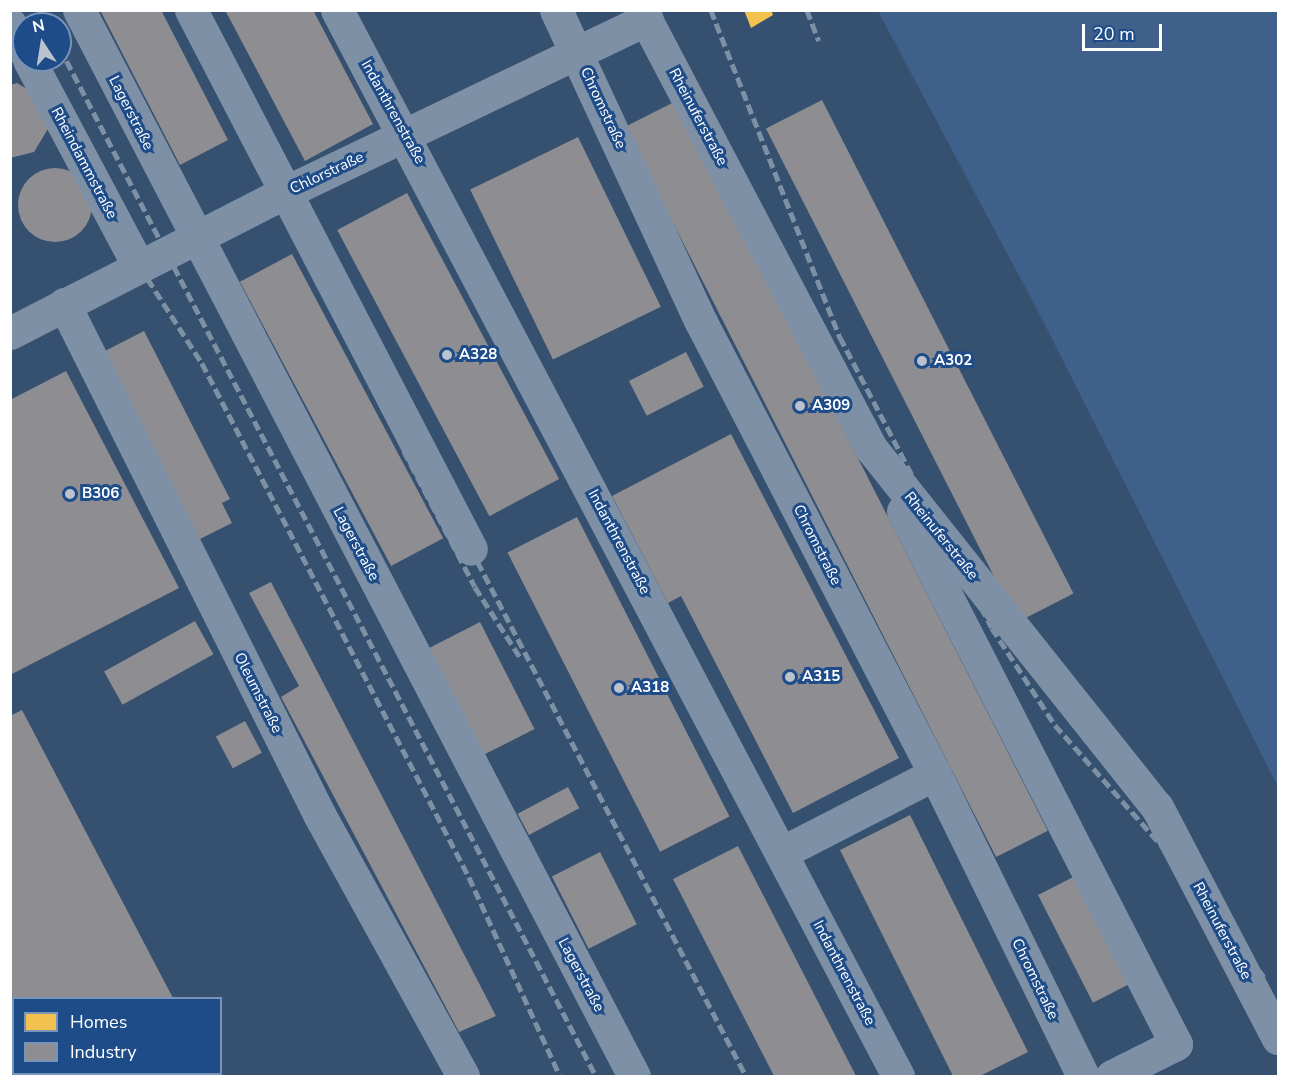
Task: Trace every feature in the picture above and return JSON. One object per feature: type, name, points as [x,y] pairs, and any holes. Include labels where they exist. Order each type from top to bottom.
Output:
[{"type":"street","name":"Lagerstraße","points":[[80,10],[195,238],[634,1077]]},
{"type":"street","points":[[191,10],[471,549]]},
{"type":"street","name":"Indanthrenstraße","points":[[337,10],[407,135],[898,1077]]},
{"type":"street","name":"Chromstraße","points":[[556,10],[578,53],[701,322],[935,774],[1083,1077]]},
{"type":"street","name":"Chlorstraße","points":[[10,333],[286,192],[578,53],[644,15]]},
{"type":"street","name":"Rheinuferstraße","points":[[644,15],[871,448],[1157,807],[1278,1038]]},
{"type":"street","name":"Rheindammstraße","points":[[35,72],[139,267]]},
{"type":"street","name":"Oleumstraße","points":[[64,304],[319,814],[463,1077]]},
{"type":"street","points":[[871,448],[1176,1044],[1112,1077]]},
{"type":"street","points":[[781,853],[935,774]]},
{"type":"water","points":[[878,11],[1278,11],[1278,787],[1041,317]]},
{"type":"building: Homes","points":[[744,10],[771,10],[773,15],[751,28]]},
{"type":"building: Industry","points":[[100,10],[161,10],[228,140],[180,165]]},
{"type":"building: Industry","points":[[225,10],[313,10],[373,124],[305,161]]},
{"type":"building: Industry","points":[[17,83],[43,99],[49,127],[34,152],[10,158],[10,85]]},
{"type":"building: Industry","name":"A302","points":[[822,100],[1074,594],[1017,622],[766,129]]},
{"type":"building: Industry","name":"A309","points":[[676,101],[1048,831],[996,857],[624,127]]},
{"type":"building: Industry","points":[[578,137],[661,307],[553,359],[470,190]]},
{"type":"building: Industry","points":[[55,168],[69,171],[81,179],[89,191],[92,205],[89,219],[81,231],[69,239],[55,242],[41,239],[29,231],[21,219],[18,205],[21,191],[29,179],[41,171]]},
{"type":"building: Industry","name":"A328","points":[[407,193],[559,479],[489,516],[337,230]]},
{"type":"building: Industry","points":[[292,254],[443,538],[391,566],[240,282]]},
{"type":"building: Industry","points":[[144,331],[230,499],[222,503],[232,523],[200,539],[101,353]]},
{"type":"building: Industry","points":[[686,352],[704,387],[647,416],[629,381]]},
{"type":"building: Industry","name":"B306","points":[[66,371],[179,588],[10,675],[10,400]]},
{"type":"building: Industry","name":"A315","points":[[731,434],[899,758],[793,813],[681,596],[668,603],[612,496]]},
{"type":"building: Industry","name":"A318","points":[[577,517],[730,816],[660,852],[508,552]]},
{"type":"building: Industry","points":[[271,582],[496,1016],[459,1032],[281,697],[299,686],[249,593]]},
{"type":"building: Industry","points":[[195,621],[213,654],[122,705],[104,671]]},
{"type":"building: Industry","points":[[480,622],[534,729],[484,755],[429,648]]},
{"type":"building: Industry","points":[[22,710],[172,997],[12,997],[12,1028],[10,1025],[10,716]]},
{"type":"building: Industry","points":[[245,721],[262,753],[233,768],[216,736]]},
{"type":"building: Industry","points":[[568,787],[579,808],[529,835],[518,814]]},
{"type":"building: Industry","points":[[910,815],[1028,1052],[980,1076],[953,1076],[840,850]]},
{"type":"building: Industry","points":[[738,846],[856,1076],[774,1076],[673,879]]},
{"type":"building: Industry","points":[[600,852],[637,924],[589,949],[552,877]]},
{"type":"building: Industry","points":[[1079,874],[1134,982],[1093,1003],[1038,895]]},
{"type":"building: Industry","points":[[36,1075],[212,1075],[212,1076]]},
{"type":"railway","points":[[711,10],[840,337],[992,628],[1055,725],[1200,889],[1264,977]]},
{"type":"railway","points":[[807,10],[819,41]]},
{"type":"railway","points":[[10,49],[77,169],[202,363],[469,877],[560,1076]]},
{"type":"railway","points":[[72,71],[596,1076]]},
{"type":"railway","points":[[129,429],[467,1076]]},
{"type":"railway","points":[[404,451],[475,587],[520,657]]},
{"type":"railway","points":[[471,549],[746,1076]]},
{"type":"railway","points":[[1065,1016],[1096,1076]]},
{"type":"place","name":"A328","points":[[447,355]]},
{"type":"place","name":"A302","points":[[922,361]]},
{"type":"place","name":"A309","points":[[800,406]]},
{"type":"place","name":"B306","points":[[70,494]]},
{"type":"place","name":"A315","points":[[790,677]]},
{"type":"place","name":"A318","points":[[619,688]]}]
